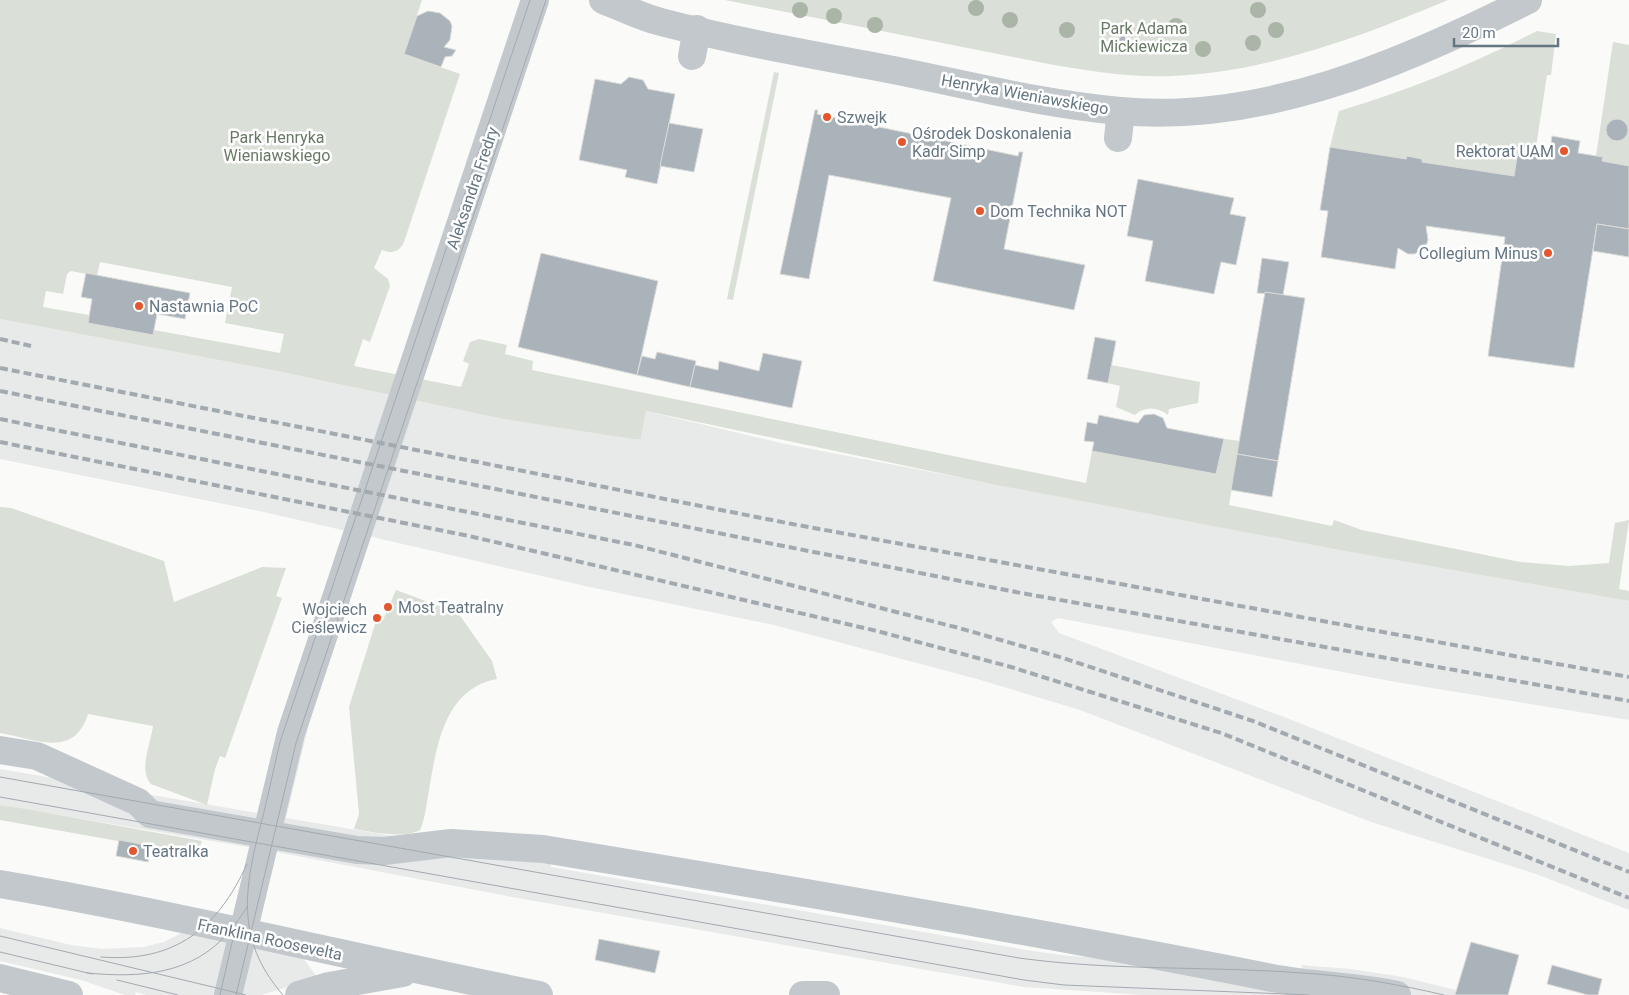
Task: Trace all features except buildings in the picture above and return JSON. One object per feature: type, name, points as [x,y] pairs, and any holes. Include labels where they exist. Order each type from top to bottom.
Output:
[{"type":"street","name":"Aleksandra Fredry","points":[[243,933],[291,733],[535,0]]},
{"type":"street","name":"Henryka Wieniawskiego","points":[[602,0],[660,22],[791,50],[1071,105],[1121,111],[1182,111],[1232,106],[1309,90],[1345,80],[1453,38],[1528,0]]},
{"type":"street","points":[[692,56],[698,30]]},
{"type":"street","points":[[1118,138],[1121,111]]},
{"type":"street","points":[[0,750],[37,756],[138,802],[150,814],[370,851],[451,843],[543,849],[1096,944],[1279,979],[1397,995]]},
{"type":"street","name":"Franklina Roosevelta","points":[[0,884],[126,907],[419,971],[539,995]]},
{"type":"street","points":[[228,995],[243,933]]},
{"type":"street","points":[[299,995],[329,986],[419,971]]},
{"type":"street","points":[[0,978],[69,995]]},
{"type":"street","points":[[802,995],[826,995]]},
{"type":"shaded area","points":[[0,319],[277,371],[503,419],[641,439],[646,411],[785,444],[1350,552],[1629,601],[1629,720],[1401,683],[1058,618],[1051,622],[1059,633],[1279,715],[1629,853],[1629,910],[1536,874],[1371,822],[1080,710],[977,679],[774,625],[585,586],[264,512],[0,459]]},
{"type":"shaded area","points":[[329,579],[355,585],[309,724],[286,818],[551,863],[551,867],[1026,950],[1069,956],[1167,962],[1302,969],[1302,965],[1351,969],[1403,977],[1476,995],[1143,995],[1024,987],[512,897],[271,851],[0,805],[0,769],[257,813],[278,727]]},
{"type":"shaded area","points":[[0,928],[71,945],[102,949],[143,947],[164,942],[181,933],[209,937],[302,957],[318,978],[261,995],[146,995],[136,992],[135,995],[125,995],[81,980],[0,961]]},
{"type":"green space","name":"Park Henryka Wieniawskiego","points":[[0,0],[422,0],[404,54],[460,74],[404,242],[395,251],[382,250],[374,268],[388,279],[390,286],[370,342],[363,339],[354,366],[461,387],[469,364],[463,361],[470,342],[479,339],[507,345],[505,354],[533,361],[532,370],[1086,483],[1092,451],[1216,474],[1224,439],[1240,441],[1229,505],[1332,526],[1334,520],[1362,530],[1520,562],[1569,566],[1609,563],[1615,523],[1629,520],[1619,589],[1629,591],[1629,601],[1350,552],[992,484],[646,411],[641,439],[634,439],[503,419],[277,371],[0,319]],"holes":[[[100,262],[232,287],[225,323],[284,334],[280,353],[154,330],[153,335],[88,323],[89,315],[43,307],[46,291],[63,294],[67,274],[71,271],[97,276]]]},
{"type":"green space","name":"Park Adama Mickiewicza","points":[[725,0],[1448,0],[1347,39],[1278,60],[1243,68],[1207,73],[1142,76],[1112,74],[1054,65]]},
{"type":"green space","points":[[1537,31],[1556,34],[1551,75],[1547,75],[1536,147],[1519,144],[1514,176],[1422,162],[1422,159],[1407,156],[1406,159],[1330,147],[1339,111],[1390,95],[1440,76],[1489,55]]},
{"type":"green space","points":[[1613,42],[1629,45],[1629,166],[1602,161],[1602,157],[1596,156]]},
{"type":"green space","points":[[774,72],[779,73],[733,300],[727,299]]},
{"type":"green space","points":[[1111,365],[1200,382],[1198,403],[1169,409],[1168,415],[1160,410],[1147,409],[1135,415],[1116,407],[1120,386],[1108,383]]},
{"type":"green space","points":[[0,507],[11,508],[164,561],[174,602],[262,567],[286,568],[276,596],[282,598],[225,758],[220,756],[215,769],[207,805],[151,784],[147,778],[145,764],[153,726],[88,714],[82,728],[73,737],[63,741],[52,743],[0,733]]},
{"type":"green space","points":[[396,590],[458,613],[492,661],[497,679],[479,685],[464,695],[453,709],[445,724],[434,760],[425,813],[420,830],[405,834],[378,833],[354,829],[359,814],[349,707],[377,618],[383,620]]},
{"type":"green space","points":[[0,805],[202,841],[197,855],[0,820]]},
{"type":"tram line","points":[[283,995],[267,974],[256,953],[250,931],[248,910],[248,887],[252,865],[280,742],[530,0]]},
{"type":"tram line","points":[[236,995],[296,743],[546,0]]},
{"type":"tram line","points":[[0,777],[1019,958],[1125,967],[1321,974],[1374,981],[1444,995]]},
{"type":"tram line","points":[[0,797],[1024,980],[1064,985],[1310,995]]},
{"type":"tram line","points":[[101,957],[127,957],[151,954],[172,947],[191,937],[208,923],[222,906],[247,864]]},
{"type":"tram line","points":[[87,973],[145,974],[164,971],[182,965],[199,957],[214,946],[229,932],[247,907]]},
{"type":"tram line","points":[[220,995],[236,925]]},
{"type":"tram line","points":[[0,936],[246,995]]},
{"type":"tram line","points":[[0,952],[92,974]]},
{"type":"tram line","points":[[117,980],[178,995]]},
{"type":"railway","points":[[0,339],[31,346]]},
{"type":"railway","points":[[0,368],[792,524],[1629,677]]},
{"type":"railway","points":[[0,391],[1021,593],[1629,701]]},
{"type":"railway","points":[[0,419],[634,545],[959,628],[1063,658],[1253,721],[1629,872]]},
{"type":"railway","points":[[0,442],[469,536],[877,631],[1011,667],[1221,733],[1629,898]]},
{"type":"place","name":"Szwejk","points":[[827,117]]},
{"type":"place","name":"Ośrodek Doskonalenia Kadr Simp","points":[[902,142]]},
{"type":"place","name":"Rektorat UAM","points":[[1564,151]]},
{"type":"place","name":"Dom Technika NOT","points":[[980,211]]},
{"type":"place","name":"Collegium Minus","points":[[1548,253]]},
{"type":"place","name":"Nastawnia PoC","points":[[139,306]]},
{"type":"place","name":"Most Teatralny","points":[[388,607]]},
{"type":"place","name":"Wojciech Cieślewicz","points":[[377,618]]},
{"type":"place","name":"Teatralka","points":[[133,851]]}]
